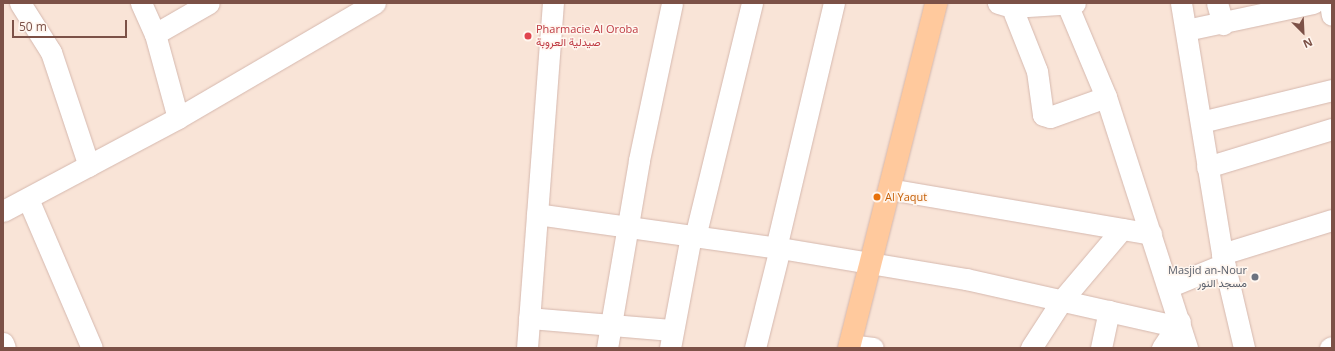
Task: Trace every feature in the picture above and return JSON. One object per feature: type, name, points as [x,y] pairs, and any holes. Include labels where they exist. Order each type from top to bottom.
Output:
[{"type":"main road","points":[[849,347],[936,3]]},
{"type":"street","points":[[20,3],[51,52],[89,166]]},
{"type":"street","points":[[141,3],[155,34],[178,118]]},
{"type":"street","points":[[155,34],[209,3]]},
{"type":"street","points":[[3,211],[178,118],[375,3]]},
{"type":"street","points":[[527,348],[553,3]]},
{"type":"street","points":[[607,348],[628,227],[672,3]]},
{"type":"street","points":[[529,318],[612,323],[672,339],[693,237],[752,3]]},
{"type":"street","points":[[755,348],[834,3]]},
{"type":"street","points":[[1106,97],[1050,116],[1043,115],[1037,71],[1006,8],[1071,3],[1106,97],[1168,287],[1177,324],[1187,348]]},
{"type":"street","points":[[1181,3],[1223,259],[1244,348]]},
{"type":"street","points":[[1218,3],[1223,24]]},
{"type":"street","points":[[1186,30],[1223,24],[1313,3]]},
{"type":"street","points":[[1330,3],[1332,15]]},
{"type":"street","points":[[1201,122],[1332,90]]},
{"type":"street","points":[[1207,167],[1332,129]]},
{"type":"street","points":[[889,189],[1151,234]]},
{"type":"street","points":[[28,199],[92,348]]},
{"type":"street","points":[[537,214],[870,262],[1177,324]]},
{"type":"street","points":[[1168,287],[1223,259],[1332,220]]},
{"type":"street","points":[[1031,348],[1062,300],[1122,229]]},
{"type":"street","points":[[1101,348],[1109,311]]},
{"type":"street","points":[[1162,348],[1177,324]]},
{"type":"street","points":[[3,344],[5,348]]},
{"type":"street","points":[[849,347],[873,348]]},
{"type":"shaded area","points":[[3,3],[1332,3],[1332,348],[3,348]]},
{"type":"place","name":"Pharmacie Al Oroba صيدلية العروبة","points":[[528,36]]},
{"type":"place","name":"Al Yaqut","points":[[877,197]]},
{"type":"place","name":"Masjid an-Nour مسجد النور","points":[[1255,277]]}]
